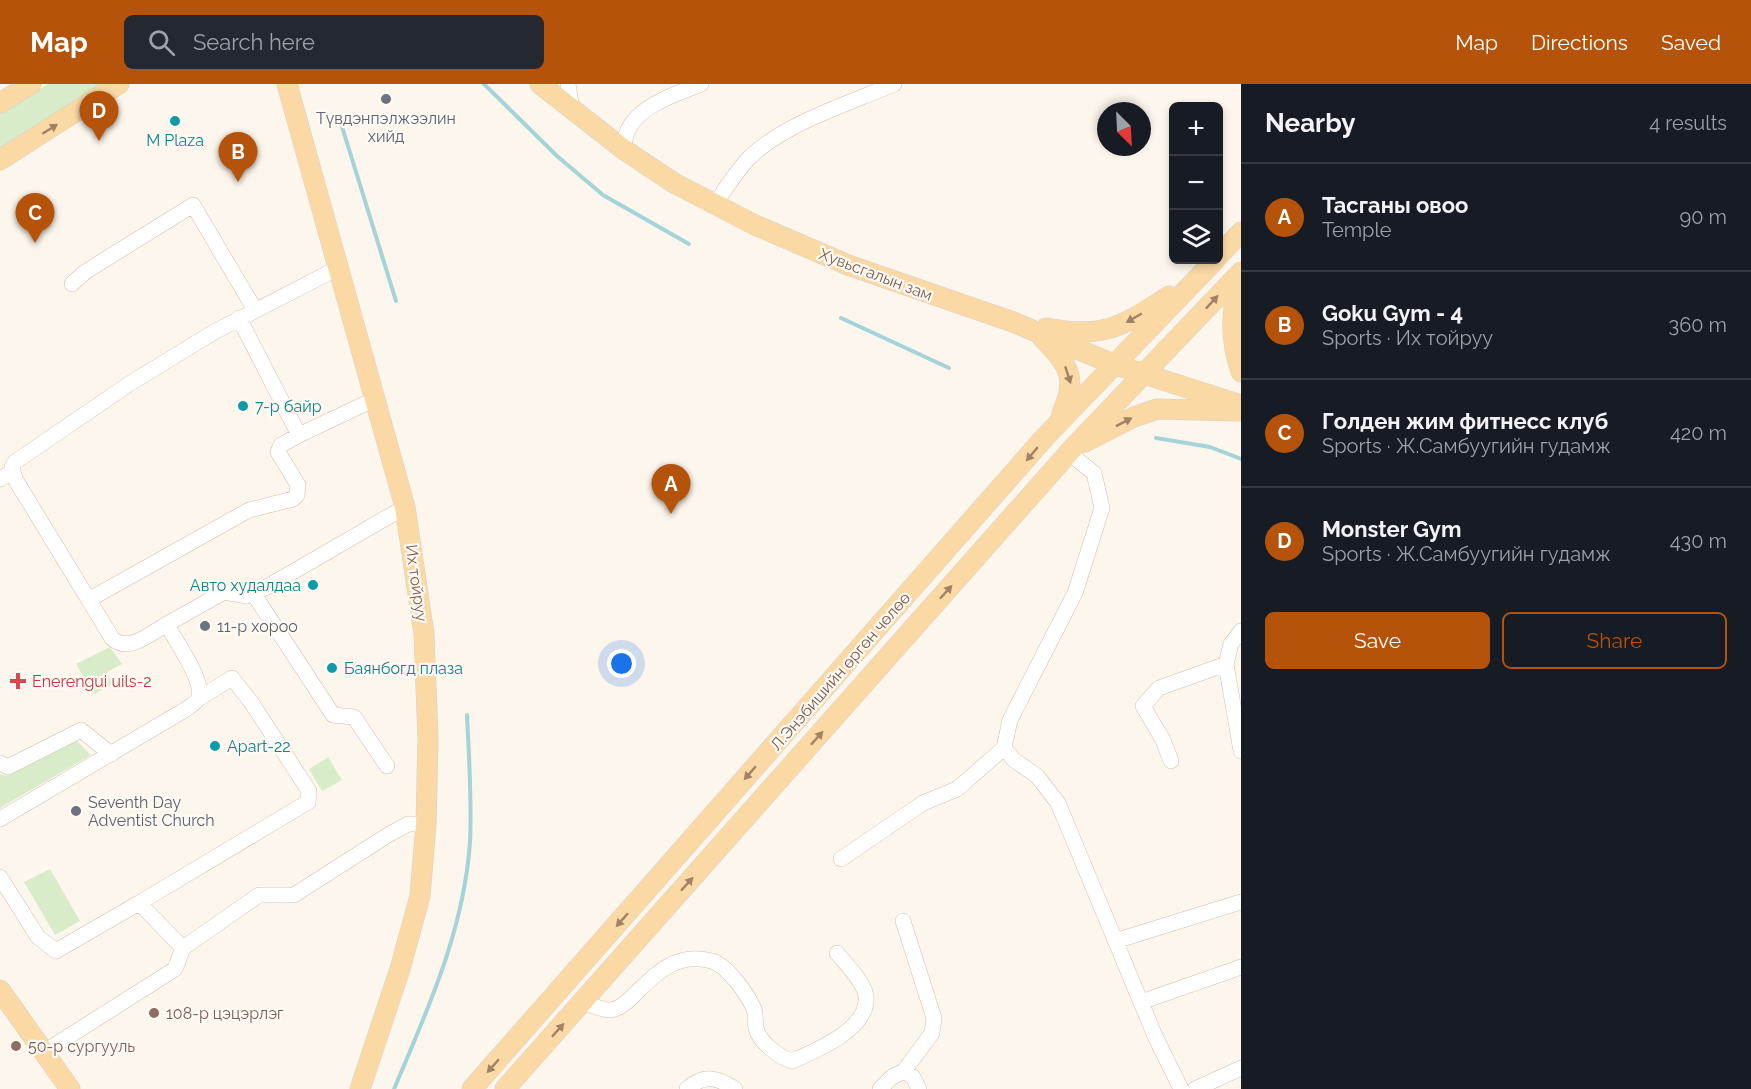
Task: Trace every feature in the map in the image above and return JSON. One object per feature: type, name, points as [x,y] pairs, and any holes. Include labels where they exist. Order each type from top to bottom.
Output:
[{"type":"main road","points":[[0,103],[31,84]]},
{"type":"main road","points":[[0,160],[119,84]]},
{"type":"main road","name":"Их тойруу","points":[[287,84],[405,507],[424,634],[428,739],[426,824],[420,896],[412,932],[360,1089]]},
{"type":"main road","name":"Хувьсгалын зам","points":[[540,84],[623,149],[674,183],[755,225],[848,265],[1013,322],[1113,364],[1241,405]]},
{"type":"main road","points":[[1223,251],[1241,232]]},
{"type":"main road","name":"Л.Энэбишийн өргөн чөлөө","points":[[472,1089],[1058,424],[1211,264]]},
{"type":"main road","name":"Л.Энэбишийн өргөн чөлөө","points":[[505,1089],[1071,451],[1241,272]]},
{"type":"main road","points":[[1013,322],[1064,331],[1095,333],[1116,328],[1201,274]]},
{"type":"main road","points":[[1241,278],[1231,322],[1233,349],[1241,372]]},
{"type":"main road","points":[[1038,333],[1066,367],[1071,377],[1070,395],[1058,424]]},
{"type":"main road","points":[[1071,451],[1134,417],[1157,410],[1241,411]]},
{"type":"main road","points":[[0,990],[70,1089]]},
{"type":"street","points":[[568,84],[572,111]]},
{"type":"street","points":[[623,149],[628,130],[637,119],[665,100],[701,84]]},
{"type":"street","points":[[716,204],[744,163],[765,144],[894,84]]},
{"type":"street","points":[[72,284],[85,272],[193,205],[255,310]]},
{"type":"street","points":[[338,268],[239,318],[129,384],[30,450],[15,462],[6,475],[90,599],[112,638],[120,644],[131,644],[224,592],[247,596],[405,507]]},
{"type":"street","points":[[239,318],[299,435]]},
{"type":"street","points":[[90,599],[249,510],[293,499],[297,495],[298,485],[278,452],[281,445],[375,399]]},
{"type":"street","points":[[841,859],[924,803],[957,789],[1004,748],[1010,720],[1075,593],[1102,508],[1094,473],[1071,451]]},
{"type":"street","points":[[253,593],[333,715],[354,717],[387,765]]},
{"type":"street","points":[[167,624],[198,681],[198,699]]},
{"type":"street","points":[[1241,631],[1231,644],[1226,664],[1241,751]]},
{"type":"street","points":[[1171,761],[1163,740],[1143,706],[1160,688],[1226,664]]},
{"type":"street","points":[[0,819],[111,754],[232,678],[251,702],[309,791],[310,798],[308,802],[56,951],[38,937],[0,877]]},
{"type":"street","points":[[0,763],[8,767],[81,730],[111,754]]},
{"type":"street","points":[[1004,748],[1014,760],[1037,776],[1058,803],[1141,1002],[1181,1089]]},
{"type":"street","points":[[44,1052],[175,969],[183,948],[259,895],[294,895],[408,824],[426,824]]},
{"type":"street","points":[[1115,941],[1241,902]]},
{"type":"street","points":[[139,903],[183,948]]},
{"type":"street","points":[[880,1089],[892,1077],[904,1071],[932,1033],[934,1017],[903,921]]},
{"type":"street","points":[[582,1002],[609,1010],[620,1006],[644,983],[676,962],[688,958],[714,962],[725,968],[754,1009],[757,1031],[780,1058],[792,1061],[835,1040],[858,1021],[864,1008],[866,996],[857,979],[837,953]]},
{"type":"street","points":[[1141,1002],[1241,967]]},
{"type":"street","points":[[1195,1089],[1241,1068]]},
{"type":"street","points":[[904,1071],[913,1077],[919,1089]]},
{"type":"street","points":[[687,1089],[697,1080],[709,1077],[735,1089]]},
{"type":"green space","points":[[48,84],[104,84],[0,151],[0,113]]},
{"type":"green space","points":[[110,647],[122,664],[107,672],[113,684],[94,694],[76,664]]},
{"type":"green space","points":[[77,741],[91,755],[0,808],[0,774],[6,776]]},
{"type":"green space","points":[[328,757],[342,780],[322,791],[309,769]]},
{"type":"green space","points":[[50,869],[80,921],[55,935],[24,882]]},
{"type":"waterway","points":[[484,84],[557,156],[603,195],[689,244]]},
{"type":"waterway","points":[[339,117],[396,301]]},
{"type":"waterway","points":[[841,318],[949,368]]},
{"type":"waterway","points":[[1156,438],[1210,447],[1241,459]]},
{"type":"waterway","points":[[394,1089],[431,999],[452,938],[460,906],[470,842],[467,715]]},
{"type":"place","name":"Түвдэнпэлжээлин хийд","points":[[386,99]]},
{"type":"place","name":"M Plaza","points":[[175,121]]},
{"type":"place","name":"Monster Gym","points":[[99,141]]},
{"type":"place","name":"Goku Gym - 4","points":[[238,182]]},
{"type":"place","name":"Голден жим фитнесс клуб","points":[[35,243]]},
{"type":"place","name":"7-р байр","points":[[243,406]]},
{"type":"place","name":"Тасганы овоо","points":[[671,514]]},
{"type":"place","name":"Авто худалдаа","points":[[313,585]]},
{"type":"place","name":"11-р хороо","points":[[205,626]]},
{"type":"place","name":"Баянбогд плаза","points":[[332,668]]},
{"type":"place","name":"Enerengui uils-2","points":[[18,681]]},
{"type":"place","name":"Apart-22","points":[[215,746]]},
{"type":"place","name":"Seventh Day Adventist Church","points":[[76,811]]},
{"type":"place","name":"108-р цэцэрлэг","points":[[154,1013]]},
{"type":"place","name":"50-р сургууль","points":[[16,1046]]}]
